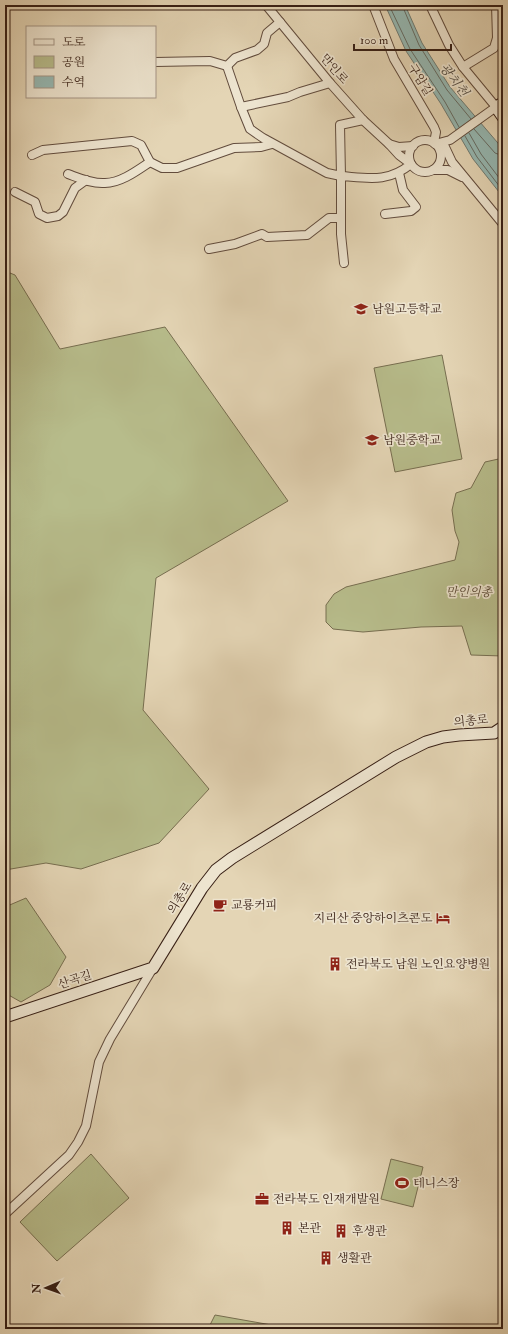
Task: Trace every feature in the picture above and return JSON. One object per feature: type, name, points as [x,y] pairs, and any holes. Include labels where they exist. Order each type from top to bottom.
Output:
[{"type":"street","name":"만인로","points":[[266,5],[330,83],[363,120],[416,170],[421,172],[448,170],[465,178]]},
{"type":"street","name":"구암길","points":[[373,5],[398,67],[432,123],[432,142]]},
{"type":"street","points":[[430,5],[449,45],[463,67],[497,107],[503,117]]},
{"type":"street","points":[[463,67],[494,48],[497,38],[496,5]]},
{"type":"street","points":[[227,66],[235,58],[257,50],[264,44],[267,33],[280,22]]},
{"type":"street","points":[[156,62],[210,61],[227,66]]},
{"type":"street","points":[[227,66],[250,129],[272,144],[327,173],[341,176],[378,179],[399,174],[411,164],[409,158],[413,146]]},
{"type":"street","points":[[241,107],[288,97],[330,83]]},
{"type":"street","points":[[433,170],[438,166],[444,149],[497,107]]},
{"type":"street","points":[[344,262],[341,234],[340,125],[363,120]]},
{"type":"street","points":[[32,155],[43,150],[132,141],[141,145],[150,162],[162,168],[177,168],[234,148],[261,147],[272,144]]},
{"type":"street","points":[[389,144],[399,147],[413,146],[421,141],[432,142],[444,149],[465,178],[503,224]]},
{"type":"street","points":[[432,142],[444,149]]},
{"type":"street","points":[[68,174],[105,184],[119,180],[150,162]]},
{"type":"street","points":[[385,214],[411,211],[416,207],[403,190],[399,174]]},
{"type":"street","points":[[15,192],[34,202],[39,214],[48,218],[58,216],[63,212],[75,188],[86,180]]},
{"type":"street","points":[[209,249],[235,244],[262,234],[267,237],[307,235],[329,218],[341,218]]},
{"type":"street","name":"의총로","points":[[5,1214],[69,1155],[78,1142],[86,1126],[99,1062],[110,1039],[202,888],[216,870],[232,858],[396,757],[423,743],[443,737],[494,733],[502,729]]},
{"type":"street","name":"산곡길","points":[[5,1017],[153,968]]},
{"type":"green space","points":[[5,271],[15,275],[60,349],[165,327],[288,501],[156,578],[143,710],[209,789],[159,843],[81,869],[46,863],[5,870]]},
{"type":"green space","points":[[442,355],[462,459],[395,472],[374,368]]},
{"type":"green space","name":"만인의총","points":[[503,458],[503,656],[471,655],[462,626],[421,627],[363,632],[333,629],[326,622],[326,605],[334,594],[346,587],[455,560],[459,542],[455,531],[452,510],[456,493],[471,488],[485,462]]},
{"type":"green space","points":[[26,898],[66,957],[50,985],[21,1002],[5,993],[5,907]]},
{"type":"green space","points":[[91,1154],[129,1198],[57,1261],[20,1222]]},
{"type":"green space","name":"테니스장","points":[[391,1159],[423,1167],[413,1207],[381,1199]]},
{"type":"green space","points":[[215,1315],[294,1329],[208,1329]]},
{"type":"water","points":[[385,5],[405,5],[422,43],[450,87],[503,149],[503,197],[473,159],[441,104],[406,51]]},
{"type":"place","name":"남원고등학교","points":[[361,309]]},
{"type":"place","name":"남원중학교","points":[[372,440]]},
{"type":"place","name":"교룡커피","points":[[220,905]]},
{"type":"place","name":"지리산 중앙하이츠콘도","points":[[443,918]]},
{"type":"place","name":"전라북도 남원 노인요양병원","points":[[335,964]]},
{"type":"place","name":"테니스장","points":[[402,1183]]},
{"type":"place","name":"전라북도 인재개발원","points":[[262,1199]]},
{"type":"place","name":"본관","points":[[287,1228]]},
{"type":"place","name":"후생관","points":[[341,1231]]},
{"type":"place","name":"생활관","points":[[326,1258]]},
{"type":"water label","name":"광치천","points":[[454,80]]}]
